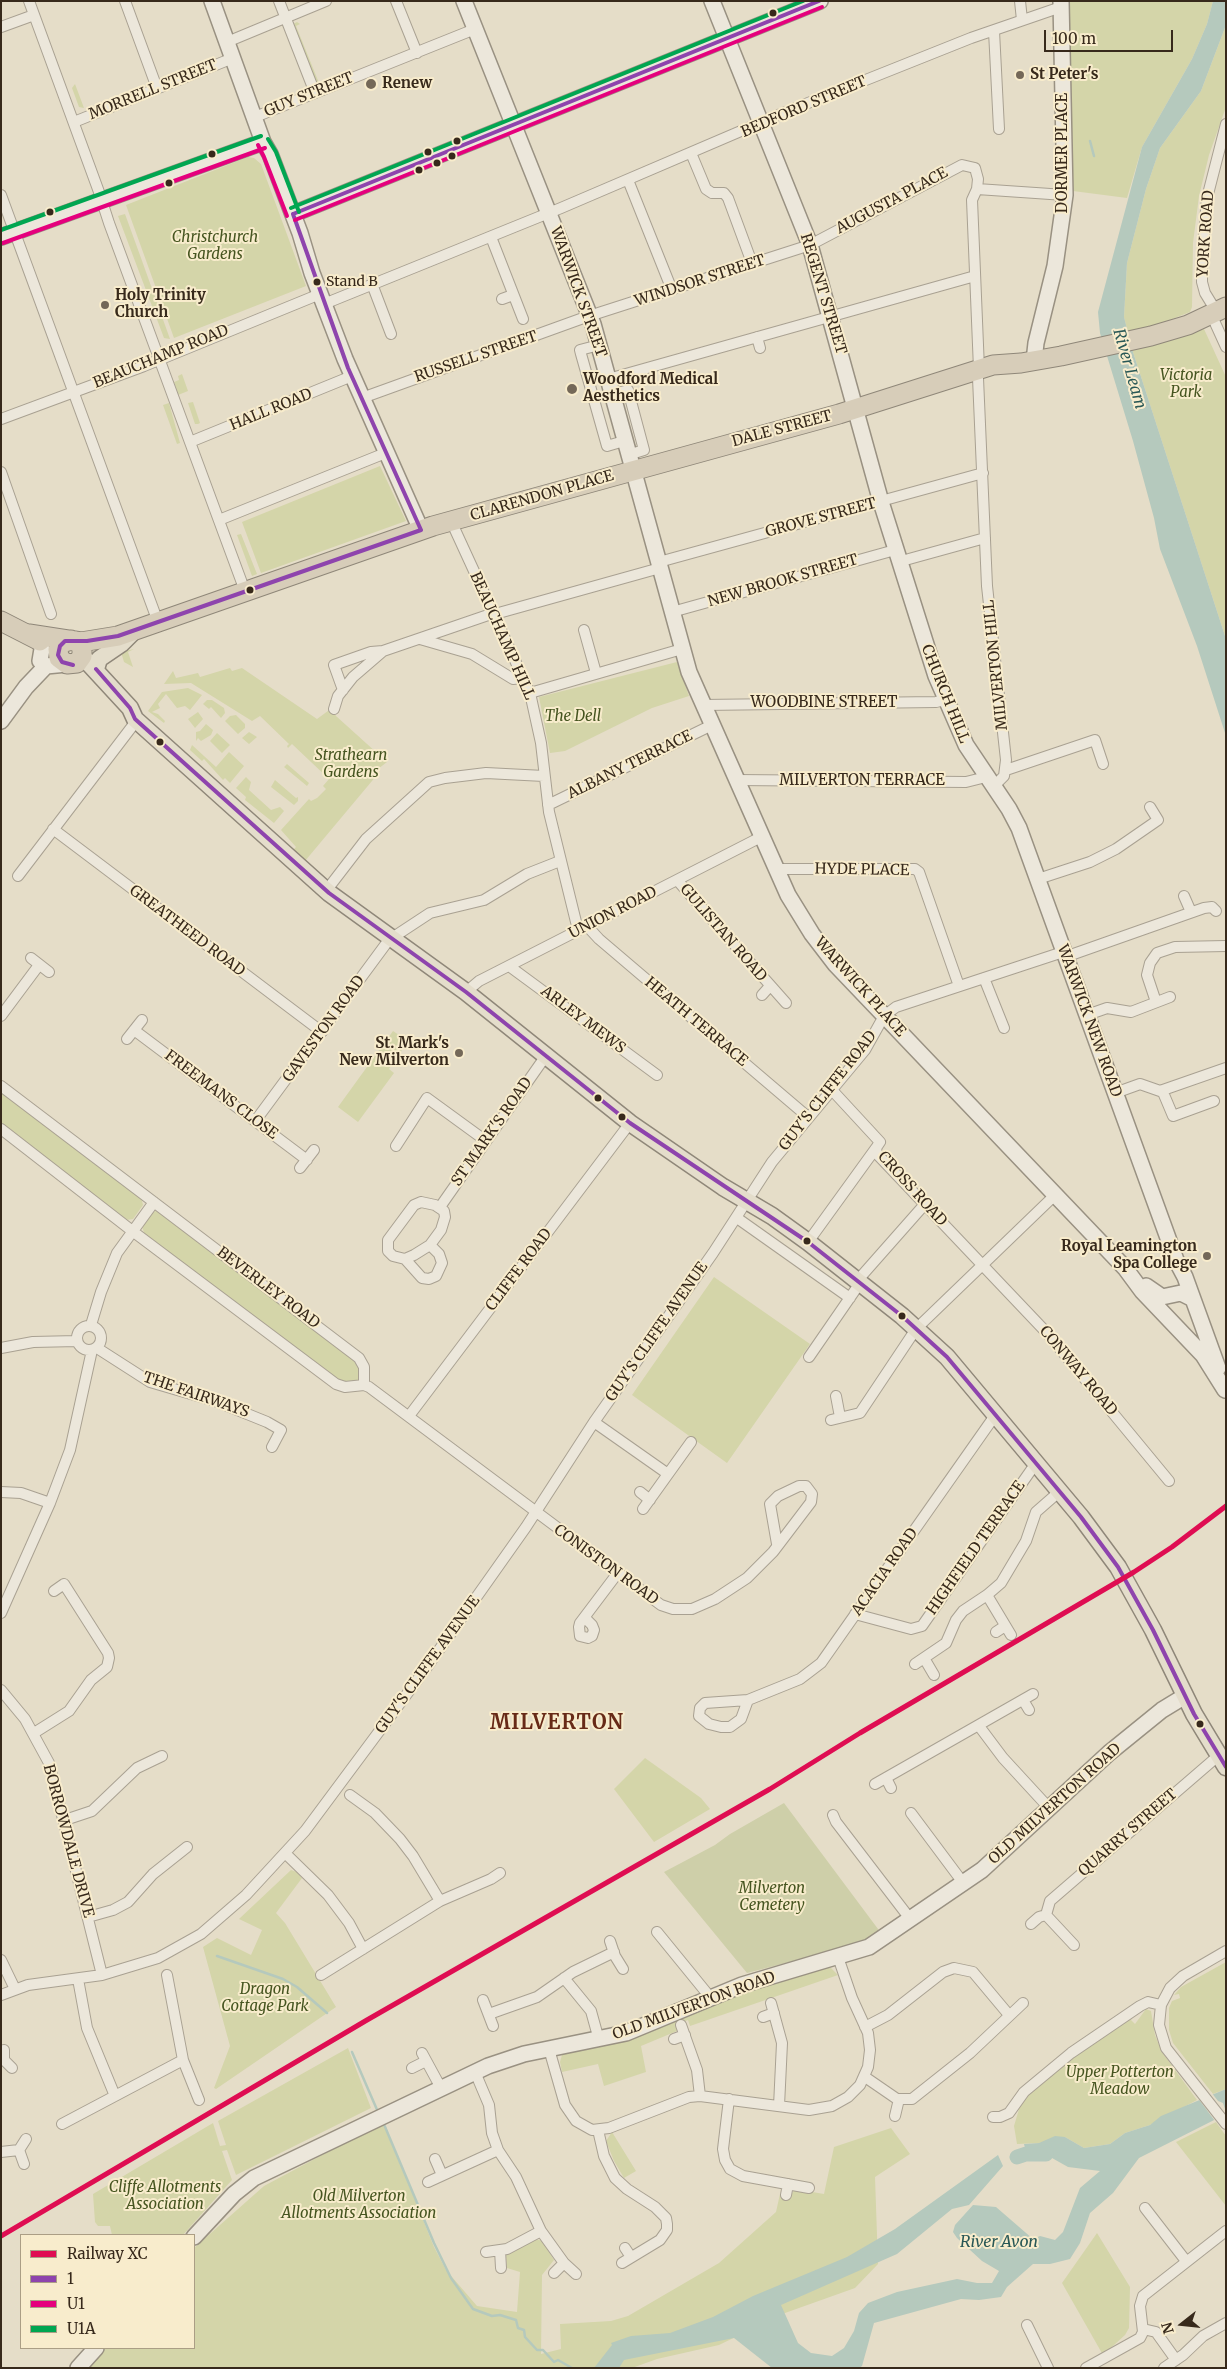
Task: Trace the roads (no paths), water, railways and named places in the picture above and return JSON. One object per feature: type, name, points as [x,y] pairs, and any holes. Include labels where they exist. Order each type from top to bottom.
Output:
[{"type":"highway","name":"DALE STREET","points":[[629,455],[856,408],[978,373],[1006,371],[1027,362],[1143,338],[1188,325],[1215,308]]},
{"type":"highway","name":"CLARENDON PLACE","points":[[71,653],[108,644],[126,633],[450,521],[629,455]]},
{"type":"highway","points":[[1,621],[34,638],[71,653]]},
{"type":"main road","points":[[96,669],[99,659],[121,644],[126,633]]},
{"type":"main road","points":[[71,653],[96,669],[130,708],[136,719],[326,891],[466,992],[630,1123],[723,1187],[747,1200],[808,1242],[916,1329],[947,1357],[1060,1491],[1118,1567],[1153,1630],[1185,1696],[1222,1761]]},
{"type":"main road","points":[[71,653],[87,674],[125,715],[136,719]]},
{"type":"street","points":[[30,1],[159,359],[246,591]]},
{"type":"street","points":[[125,1],[157,88]]},
{"type":"street","points":[[212,1],[263,142],[270,154],[293,214],[322,299],[352,376],[422,530]]},
{"type":"street","points":[[279,1],[316,93]]},
{"type":"street","points":[[227,42],[326,1]]},
{"type":"street","points":[[396,1],[417,52]]},
{"type":"street","name":"WARWICK STREET","points":[[464,1],[590,316],[682,649]]},
{"type":"street","name":"REGENT STREET","points":[[712,1],[810,245],[881,502],[909,595]]},
{"type":"street","points":[[293,214],[820,1]]},
{"type":"street","points":[[1020,1],[1022,20]]},
{"type":"street","name":"BEDFORD STREET","points":[[491,236],[762,123],[1061,4]]},
{"type":"street","name":"DORMER PLACE","points":[[1027,362],[1036,343],[1055,266],[1065,195],[1061,4]]},
{"type":"street","points":[[1,27],[34,15]]},
{"type":"street","name":"GUY STREET","points":[[255,117],[475,29]]},
{"type":"street","points":[[994,31],[999,128]]},
{"type":"street","name":"MORRELL STREET","points":[[74,122],[232,58]]},
{"type":"street","name":"YORK ROAD","points":[[1226,124],[1211,180],[1204,224],[1202,282],[1215,308],[1226,347]]},
{"type":"street","points":[[8,235],[263,142]]},
{"type":"street","points":[[691,153],[706,189],[712,193],[724,193],[728,198],[752,263]]},
{"type":"street","name":"AUGUSTA PLACE","points":[[810,245],[958,165],[975,168]]},
{"type":"street","name":"MILVERTON HILL","points":[[975,168],[978,179],[977,190],[972,200],[985,538],[991,622],[1006,755],[1006,770]]},
{"type":"street","points":[[628,180],[672,290]]},
{"type":"street","points":[[977,190],[1065,195]]},
{"type":"street","points":[[1,195],[8,235],[73,391],[158,622]]},
{"type":"street","points":[[491,236],[523,319]]},
{"type":"street","name":"BEAUCHAMP ROAD","points":[[1,419],[322,299],[341,297],[491,236]]},
{"type":"street","name":"WINDSOR STREET","points":[[590,316],[810,245]]},
{"type":"street","points":[[608,379],[975,276]]},
{"type":"street","points":[[372,284],[392,334]]},
{"type":"street","points":[[502,299],[513,295]]},
{"type":"street","name":"RUSSELL STREET","points":[[362,398],[590,316]]},
{"type":"street","points":[[757,337],[760,348]]},
{"type":"street","points":[[599,345],[580,350],[607,446],[629,455],[644,450],[628,390],[612,395]]},
{"type":"street","name":"HALL ROAD","points":[[190,442],[352,376]]},
{"type":"street","points":[[219,520],[388,452]]},
{"type":"street","points":[[1,472],[51,614]]},
{"type":"street","name":"GROVE STREET","points":[[343,690],[334,665],[372,652],[383,651],[494,614],[659,565],[983,473]]},
{"type":"street","name":"BEAUCHAMP HILL","points":[[450,521],[530,693],[539,731],[548,805],[560,860],[582,928]]},
{"type":"street","name":"NEW BROOK STREET","points":[[672,612],[897,556],[985,538]]},
{"type":"street","name":"CHURCH HILL","points":[[909,595],[945,700],[966,745],[990,782]]},
{"type":"street","points":[[584,630],[596,673]]},
{"type":"street","points":[[26,687],[40,661],[42,649],[34,638]]},
{"type":"street","points":[[419,639],[472,654],[513,679],[524,678]]},
{"type":"street","points":[[530,693],[682,649]]},
{"type":"street","name":"WARWICK PLACE","points":[[682,649],[703,705],[775,869],[812,934],[835,964],[1125,1268],[1156,1295],[1185,1294],[1193,1302]]},
{"type":"street","points":[[334,709],[343,690],[353,677],[383,651]]},
{"type":"street","points":[[40,661],[71,653]]},
{"type":"street","points":[[1,721],[26,687],[46,666],[71,653]]},
{"type":"street","name":"WOODBINE STREET","points":[[703,705],[936,702],[945,700]]},
{"type":"street","points":[[18,876],[136,719]]},
{"type":"street","name":"ALBANY TERRACE","points":[[548,805],[712,725]]},
{"type":"street","points":[[990,782],[1004,776],[1006,770],[1095,740],[1103,764]]},
{"type":"street","points":[[326,891],[366,838],[429,782],[445,778],[486,774],[544,776]]},
{"type":"street","name":"MILVERTON TERRACE","points":[[736,780],[990,782]]},
{"type":"street","name":"WARWICK NEW ROAD","points":[[990,782],[1009,809],[1019,828],[1176,1260],[1185,1277],[1225,1392]]},
{"type":"street","points":[[1038,879],[1090,862],[1116,849],[1158,820],[1150,807]]},
{"type":"street","name":"GREATHEED ROAD","points":[[53,829],[322,1032]]},
{"type":"street","name":"UNION ROAD","points":[[466,992],[478,981],[761,837]]},
{"type":"street","points":[[392,938],[430,913],[484,900],[528,874],[560,860]]},
{"type":"street","name":"HYDE PLACE","points":[[775,869],[915,869],[919,872],[959,986]]},
{"type":"street","name":"GULISTAN ROAD","points":[[677,880],[786,1003]]},
{"type":"street","points":[[1184,896],[1191,912]]},
{"type":"street","name":"GUY'S CLIFFE ROAD","points":[[747,1200],[772,1162],[865,1050],[884,1016],[896,1007],[1191,912],[1208,907],[1216,911]]},
{"type":"street","name":"HEATH TERRACE","points":[[582,928],[599,940],[808,1117]]},
{"type":"street","name":"GAVESTON ROAD","points":[[256,1120],[392,938]]},
{"type":"street","points":[[1156,1002],[1147,975],[1150,962],[1157,953],[1175,946],[1226,946]]},
{"type":"street","points":[[31,958],[49,972]]},
{"type":"street","points":[[1,1016],[40,965]]},
{"type":"street","name":"ARLEY MEWS","points":[[510,966],[657,1075]]},
{"type":"street","points":[[984,978],[1004,1028]]},
{"type":"street","name":"GULISTAN ROAD","points":[[762,995],[770,986]]},
{"type":"street","points":[[1087,1014],[1107,1008],[1131,1012],[1170,997]]},
{"type":"street","points":[[127,1039],[142,1020]]},
{"type":"street","name":"FREEMANS CLOSE","points":[[134,1030],[256,1120],[303,1164],[314,1150]]},
{"type":"street","name":"ST MARK'S ROAD","points":[[440,1207],[545,1057]]},
{"type":"street","points":[[1115,1093],[1140,1084],[1155,1090],[1162,1090],[1226,1068]]},
{"type":"street","name":"BEVERLEY ROAD","points":[[1,1086],[359,1358],[364,1367],[364,1384]]},
{"type":"street","name":"CROSS ROAD","points":[[831,1089],[880,1142],[876,1148],[877,1154],[983,1264]]},
{"type":"street","points":[[1162,1090],[1172,1116],[1214,1101]]},
{"type":"street","points":[[396,1146],[427,1098],[486,1141]]},
{"type":"street","name":"CLIFFE ROAD","points":[[409,1416],[630,1123]]},
{"type":"street","points":[[1,1129],[131,1230],[336,1384],[350,1388],[364,1384],[409,1416],[534,1512]]},
{"type":"street","points":[[808,1242],[876,1148]]},
{"type":"street","points":[[836,1396],[835,1419],[860,1413],[916,1329],[1055,1195]]},
{"type":"street","name":"GUY'S CLIFFE AVENUE","points":[[1,1995],[15,1989],[102,1975],[158,1958],[201,1934],[235,1906],[286,1854],[428,1667],[594,1422],[737,1218],[747,1200]]},
{"type":"street","points":[[91,1325],[113,1260],[131,1230],[154,1202]]},
{"type":"street","points":[[404,1259],[430,1245],[444,1223],[445,1218],[440,1207],[427,1202],[414,1205],[390,1236],[387,1244],[389,1253],[404,1259],[422,1278],[429,1279],[436,1276],[441,1269],[441,1260],[430,1245]]},
{"type":"street","points":[[809,1357],[850,1298],[858,1282],[924,1204]]},
{"type":"street","points":[[737,1218],[850,1298]]},
{"type":"street","name":"WARWICK NEW ROAD","points":[[1170,1319],[1164,1307],[1178,1281],[1176,1260]]},
{"type":"street","name":"CONWAY ROAD","points":[[983,1264],[1049,1336],[1169,1481]]},
{"type":"street","name":"WARWICK PLACE","points":[[1125,1268],[1142,1291],[1203,1355],[1225,1392]]},
{"type":"street","points":[[1170,1319],[1183,1323],[1191,1319],[1193,1302]]},
{"type":"street","points":[[1,1348],[33,1342],[77,1340],[79,1329],[91,1325]]},
{"type":"street","points":[[1,1613],[50,1503],[72,1441],[95,1349],[100,1343],[100,1335],[96,1328],[91,1325]]},
{"type":"street","name":"THE FAIRWAYS","points":[[77,1340],[85,1348],[95,1349],[150,1382],[215,1401],[268,1422],[281,1430],[272,1447]]},
{"type":"street","name":"ACACIA ROAD","points":[[748,1700],[741,1719],[730,1727],[709,1724],[699,1716],[700,1708],[705,1703],[748,1700],[800,1679],[812,1671],[825,1658],[996,1414]]},
{"type":"street","points":[[594,1422],[668,1474]]},
{"type":"street","points":[[643,1510],[691,1442]]},
{"type":"street","name":"HIGHFIELD TERRACE","points":[[856,1614],[911,1629],[922,1626],[1036,1463]]},
{"type":"street","name":"CONISTON ROAD","points":[[534,1512],[661,1605],[673,1609],[692,1609],[715,1599],[747,1578],[770,1556],[777,1544],[811,1502],[812,1494],[806,1486],[799,1486],[778,1496],[770,1504],[777,1544]]},
{"type":"street","points":[[915,1664],[946,1643],[956,1620],[963,1611],[1001,1583],[1020,1553],[1036,1512],[1060,1491]]},
{"type":"street","points":[[1,1492],[21,1493],[50,1503]]},
{"type":"street","points":[[640,1492],[650,1500]]},
{"type":"street","points":[[585,1618],[617,1574]]},
{"type":"street","points":[[34,1733],[69,1711],[91,1680],[106,1668],[109,1658],[108,1653],[64,1584],[54,1592]]},
{"type":"street","points":[[987,1595],[1004,1631]]},
{"type":"street","points":[[924,1658],[934,1675]]},
{"type":"street","name":"BORROWDALE DRIVE","points":[[1,1690],[34,1733],[49,1764],[102,1975]]},
{"type":"street","points":[[875,1784],[889,1783],[1033,1694]]},
{"type":"street","name":"OLD MILVERTON ROAD","points":[[195,2236],[228,2200],[254,2178],[386,2113],[500,2061],[549,2049],[599,2040],[643,2027],[710,1997],[751,1982],[869,1947],[964,1884],[994,1860],[1109,1753],[1162,1710],[1185,1696]]},
{"type":"street","points":[[1023,1700],[1029,1710]]},
{"type":"street","points":[[979,1726],[1004,1758],[1049,1808]]},
{"type":"street","points":[[64,1820],[92,1811],[137,1768],[162,1756]]},
{"type":"street","name":"QUARRY STREET","points":[[1046,1915],[1050,1901],[1222,1761]]},
{"type":"street","points":[[350,1795],[375,1813],[400,1839],[413,1856],[440,1901]]},
{"type":"street","points":[[911,1812],[964,1884]]},
{"type":"street","points":[[833,1815],[836,1822],[911,1920]]},
{"type":"street","points":[[88,1916],[113,1910],[128,1902],[153,1874],[186,1847]]},
{"type":"street","points":[[286,1854],[328,1895],[348,1923],[363,1949]]},
{"type":"street","points":[[321,1975],[440,1901],[491,1879],[500,1873]]},
{"type":"street","points":[[1030,1924],[1039,1917],[1046,1915],[1074,1945]]},
{"type":"street","points":[[658,1938],[710,1997]]},
{"type":"street","points":[[610,1940],[623,1969]]},
{"type":"street","points":[[1226,1951],[1176,1982],[1161,2005],[1159,2025],[1161,2037],[1166,2048],[1226,2124]]},
{"type":"street","points":[[489,2014],[537,1997],[582,1966],[614,1952]]},
{"type":"street","points":[[549,2049],[559,2090],[568,2111],[586,2129],[598,2130],[689,2097],[700,2096],[809,2110],[832,2106],[852,2094],[865,2077],[870,2050],[865,2027],[852,1998],[838,1957]]},
{"type":"street","points":[[1,1960],[15,1989]]},
{"type":"street","points":[[865,2027],[888,2015],[943,1972],[954,1968],[973,1972],[1009,2016]]},
{"type":"street","points":[[167,1975],[183,2060],[199,2100]]},
{"type":"street","points":[[564,1978],[591,2011],[599,2040]]},
{"type":"street","points":[[78,1979],[88,2028],[115,2096]]},
{"type":"street","points":[[482,2000],[493,2026]]},
{"type":"street","points":[[771,2002],[782,2043],[779,2106]]},
{"type":"street","points":[[993,2117],[1000,2117],[1009,2113],[1024,2092],[1065,2058],[1140,2006],[1148,2002],[1161,2005]]},
{"type":"street","points":[[865,2077],[899,2099],[907,2100],[919,2096],[970,2053],[1023,2003]]},
{"type":"street","points":[[763,2017],[774,2013]]},
{"type":"street","points":[[681,2024],[697,2070],[700,2096]]},
{"type":"street","points":[[674,2039],[685,2035]]},
{"type":"street","points":[[4,2050],[2,2061],[12,2068]]},
{"type":"street","points":[[412,2068],[424,2057],[441,2088]]},
{"type":"street","points":[[62,2124],[183,2060]]},
{"type":"street","points":[[475,2072],[489,2105],[492,2133],[498,2150],[516,2177],[541,2231],[564,2263],[576,2274]]},
{"type":"street","points":[[895,2116],[899,2099]]},
{"type":"street","points":[[729,2100],[723,2149],[728,2166],[740,2175],[809,2188]]},
{"type":"street","points":[[598,2130],[604,2156],[615,2178],[627,2189],[655,2207],[666,2218],[667,2230],[663,2235],[627,2260],[625,2248]]},
{"type":"street","points":[[19,2150],[26,2139]]},
{"type":"street","points":[[1,2152],[19,2150]]},
{"type":"street","points":[[19,2150],[24,2164]]},
{"type":"street","points":[[428,2182],[498,2150]]},
{"type":"street","points":[[435,2159],[442,2174]]},
{"type":"street","points":[[786,2195],[788,2184]]},
{"type":"street","points":[[1145,2208],[1186,2261]]},
{"type":"street","points":[[486,2252],[500,2250],[541,2231]]},
{"type":"street","points":[[1086,2368],[1140,2338],[1143,2329],[1141,2299],[1186,2261],[1226,2231]]},
{"type":"street","points":[[500,2250],[501,2268]]},
{"type":"street","points":[[554,2273],[564,2263]]},
{"type":"street","points":[[1164,2368],[1203,2336],[1226,2323]]},
{"type":"street","points":[[1027,2325],[1048,2368]]},
{"type":"street","points":[[1143,2329],[1156,2332],[1176,2360]]},
{"type":"street","points":[[78,2368],[95,2349]]},
{"type":"water","name":"River Leam","points":[[1213,1],[1226,1],[1226,25],[1201,91],[1160,148],[1146,189],[1127,263],[1124,317],[1132,349],[1226,639],[1226,736],[1197,646],[1160,549],[1154,518],[1133,441],[1100,333],[1098,312],[1142,147],[1192,59],[1207,24]]},
{"type":"water","name":"River Avon","points":[[1226,2089],[1226,2114],[1139,2158],[1113,2193],[1090,2213],[1080,2243],[1070,2259],[1050,2264],[1033,2264],[1007,2287],[1001,2297],[979,2300],[961,2299],[874,2323],[862,2366],[859,2368],[772,2368],[734,2338],[624,2360],[619,2368],[594,2368],[612,2345],[611,2343],[631,2336],[670,2333],[713,2317],[753,2296],[847,2257],[895,2229],[998,2155],[1003,2166],[969,2205],[952,2209],[897,2254],[781,2305],[798,2343],[811,2353],[832,2356],[844,2348],[854,2331],[859,2313],[868,2303],[897,2292],[957,2279],[977,2283],[992,2283],[999,2271],[982,2261],[953,2232],[955,2225],[973,2205],[996,2207],[1033,2239],[1040,2236],[1055,2240],[1063,2232],[1080,2188],[1100,2171],[1068,2167],[1052,2158],[1028,2159],[1024,2144],[1039,2143],[1055,2136],[1065,2137],[1084,2148],[1110,2144],[1125,2133],[1150,2125],[1161,2116]]},
{"type":"waterway","points":[[1090,141],[1094,156]]},
{"type":"waterway","points":[[217,1956],[283,1979],[297,1987],[327,2013]]},
{"type":"waterway","points":[[352,2052],[378,2112]]},
{"type":"waterway","points":[[383,2122],[434,2243],[451,2278],[473,2309],[492,2316],[500,2315],[516,2320],[518,2328],[524,2330],[525,2337],[537,2350],[543,2350],[554,2362],[558,2360],[572,2368]]},
{"type":"waterway","name":"River Avon","points":[[1017,2157],[1026,2154],[1046,2154]]},
{"type":"rail line","name":"XC","points":[[1,2236],[367,2020],[770,1789],[860,1733],[1134,1572],[1172,1547],[1226,1506]]},
{"type":"place","name":"St Peter's","points":[[1020,75]]},
{"type":"place","name":"Renew","points":[[371,84]]},
{"type":"place","name":"Stand B","points":[[317,282]]},
{"type":"place","name":"Holy Trinity Church","points":[[105,305]]},
{"type":"place","name":"Woodford Medical Aesthetics","points":[[572,389]]},
{"type":"place","name":"St. Mark's New Milverton","points":[[459,1053]]},
{"type":"place","name":"Royal Leamington Spa College","points":[[1207,1256]]},
{"type":"district","name":"MILVERTON","points":[[557,1723]]},
{"type":"park label","name":"Christchurch Gardens","points":[[215,246]]},
{"type":"park label","name":"Victoria Park","points":[[1186,384]]},
{"type":"park label","name":"The Dell","points":[[573,717]]},
{"type":"park label","name":"Strathearn Gardens","points":[[351,764]]},
{"type":"park label","name":"Milverton Cemetery","points":[[772,1898]]},
{"type":"park label","name":"Dragon Cottage Park","points":[[265,1998]]},
{"type":"park label","name":"Upper Potterton Meadow","points":[[1120,2082]]},
{"type":"park label","name":"Cliffe Allotments Association","points":[[165,2196]]},
{"type":"park label","name":"Old Milverton Allotments Association","points":[[359,2206]]}]
